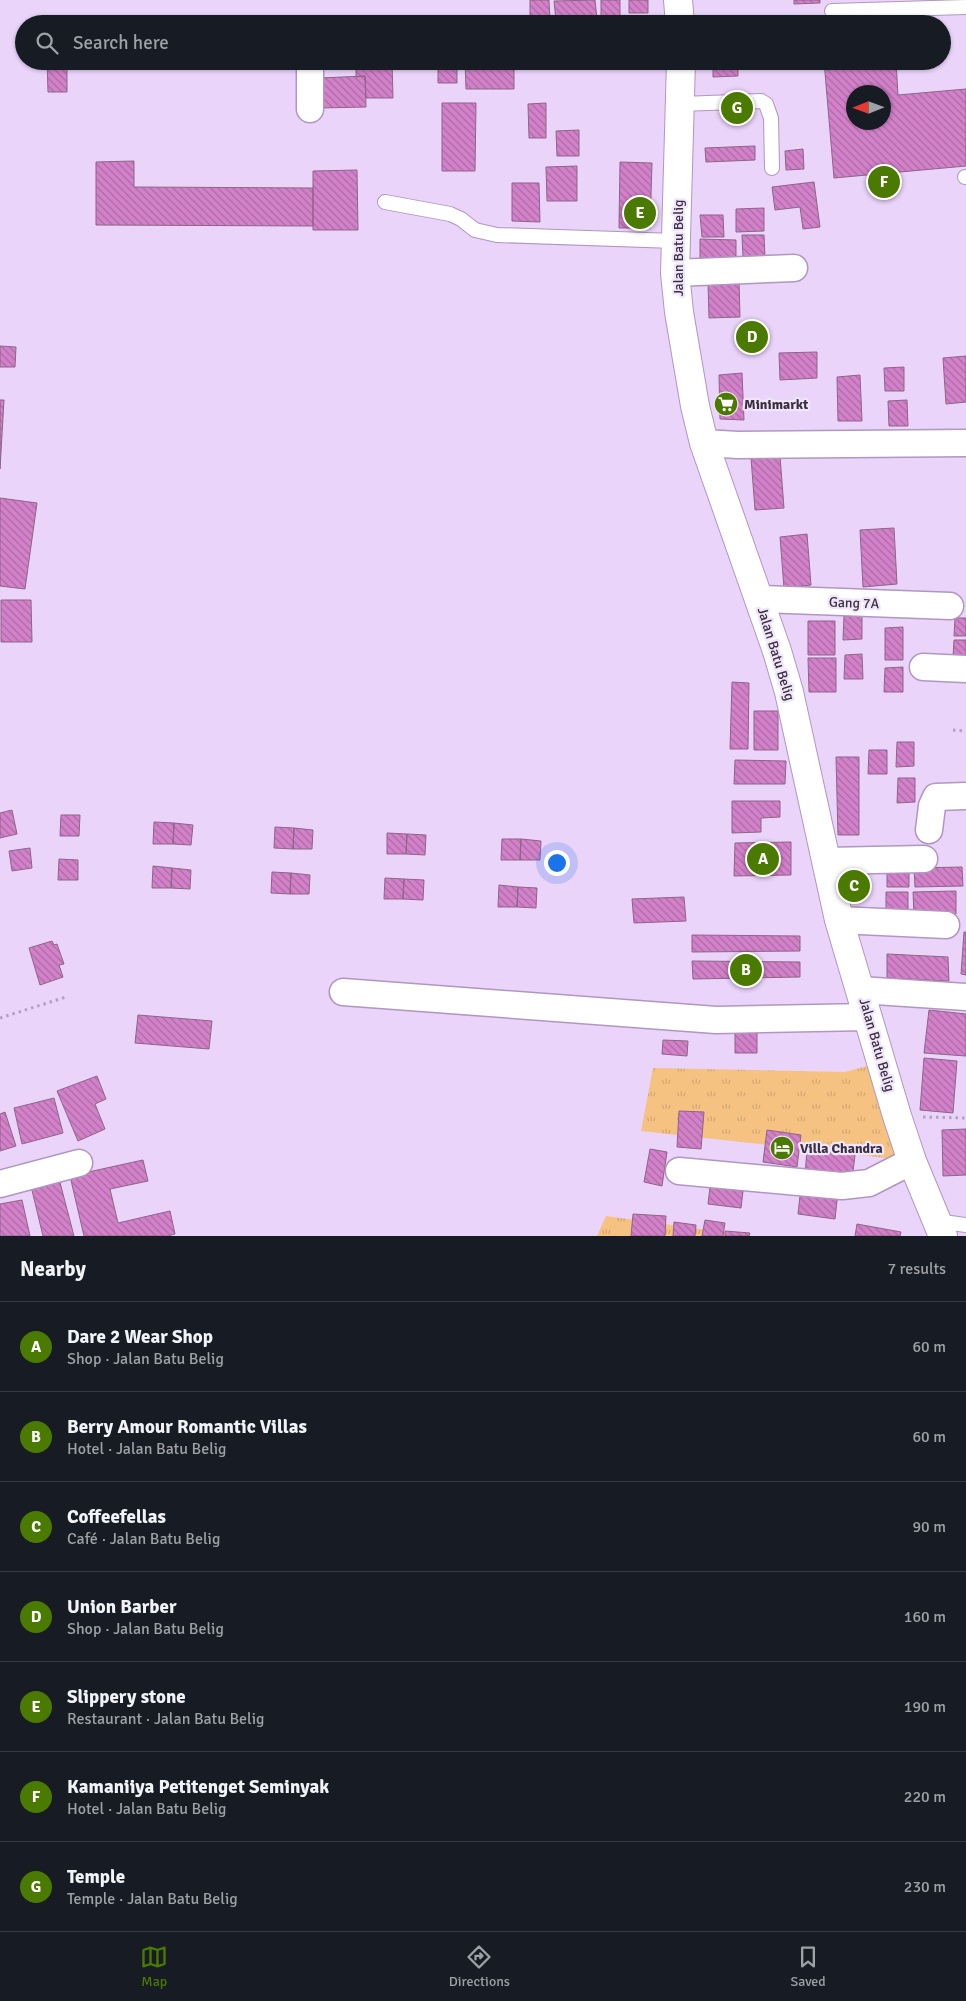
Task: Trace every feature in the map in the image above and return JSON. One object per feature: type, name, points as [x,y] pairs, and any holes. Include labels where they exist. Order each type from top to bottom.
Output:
[{"type":"street","points":[[678,0],[679,15]]},
{"type":"street","points":[[310,70],[310,109]]},
{"type":"street","name":"Jalan Batu Belig","points":[[681,70],[675,273],[679,312],[695,406],[704,442],[777,651],[789,692],[839,920],[897,1116],[912,1161],[939,1228]]},
{"type":"street","points":[[675,273],[794,268]]},
{"type":"street","points":[[704,442],[738,445],[966,443]]},
{"type":"street","name":"Gang 7A","points":[[759,599],[950,606]]},
{"type":"street","points":[[923,667],[966,669]]},
{"type":"street","points":[[929,830],[932,806],[936,797],[966,796]]},
{"type":"street","points":[[826,861],[924,859]]},
{"type":"street","points":[[839,920],[946,925]]},
{"type":"street","points":[[860,990],[966,997]]},
{"type":"street","points":[[343,992],[716,1020],[868,1017]]},
{"type":"street","points":[[679,1170],[842,1186],[869,1183],[912,1161]]},
{"type":"street","points":[[0,1184],[80,1162]]},
{"type":"lane","points":[[832,11],[966,7]]},
{"type":"lane","points":[[681,104],[761,102],[766,104],[771,118],[772,168]]},
{"type":"lane","points":[[386,202],[450,214],[461,219],[475,230],[497,235],[675,242]]},
{"type":"lane","points":[[939,1228],[966,1225]]},
{"type":"path","points":[[952,730],[966,731]]},
{"type":"path","points":[[0,1018],[66,997]]},
{"type":"path","points":[[897,1116],[966,1118]]},
{"type":"green space","points":[[867,1066],[904,1160],[641,1131],[653,1068],[845,1072]]},
{"type":"green space","points":[[606,1216],[752,1236],[597,1236]]},
{"type":"building","points":[[530,0],[549,0],[550,15],[530,15]]},
{"type":"building","points":[[595,0],[597,15],[555,15],[554,1]]},
{"type":"building","points":[[601,0],[620,0],[620,15],[601,15]]},
{"type":"building","points":[[629,0],[648,0],[648,13],[629,13]]},
{"type":"building","points":[[794,0],[820,0],[820,3],[794,4]]},
{"type":"building","points":[[47,70],[67,70],[67,92],[48,92]]},
{"type":"building","points":[[356,70],[392,70],[393,98],[366,98],[365,76],[356,77]]},
{"type":"building","points":[[438,70],[457,70],[457,83],[438,83]]},
{"type":"building","points":[[465,70],[514,70],[514,89],[466,89]]},
{"type":"building","points":[[713,70],[738,70],[738,76],[713,77]]},
{"type":"building","points":[[825,70],[897,70],[898,95],[966,89],[966,166],[834,178]]},
{"type":"building","points":[[365,76],[366,107],[319,108],[319,78]]},
{"type":"building","points":[[442,103],[476,103],[475,171],[442,171]]},
{"type":"building","points":[[546,103],[546,138],[529,138],[528,104]]},
{"type":"building","points":[[579,130],[579,156],[557,156],[556,131]]},
{"type":"building","points":[[755,146],[755,160],[706,162],[705,148]]},
{"type":"building","points":[[803,149],[804,169],[786,170],[785,151]]},
{"type":"building","points":[[134,161],[134,187],[313,188],[313,226],[96,225],[96,162]]},
{"type":"building","points":[[620,162],[652,163],[650,228],[619,228]]},
{"type":"building","points":[[577,166],[577,201],[547,201],[546,167]]},
{"type":"building","points":[[357,170],[358,230],[313,230],[313,171]]},
{"type":"building","points":[[814,182],[820,227],[803,229],[800,207],[775,210],[772,187]]},
{"type":"building","points":[[512,183],[539,183],[540,222],[512,221]]},
{"type":"building","points":[[764,208],[764,231],[736,232],[736,209]]},
{"type":"building","points":[[700,215],[723,215],[724,237],[702,237]]},
{"type":"building","points":[[742,235],[764,235],[765,257],[743,258]]},
{"type":"building","points":[[700,239],[736,240],[736,258],[700,258]]},
{"type":"building","points":[[739,281],[740,317],[709,318],[708,282]]},
{"type":"building","points":[[0,346],[16,347],[15,367],[0,367]]},
{"type":"building","points":[[817,352],[817,378],[780,380],[779,353]]},
{"type":"building","points":[[966,356],[966,402],[946,404],[943,358]]},
{"type":"building","points":[[904,367],[904,391],[885,391],[884,368]]},
{"type":"building","points":[[742,373],[744,420],[720,419],[719,375]]},
{"type":"building","points":[[860,375],[862,421],[838,421],[837,377]]},
{"type":"building","points":[[0,400],[4,400],[0,469]]},
{"type":"building","points":[[907,400],[908,426],[889,426],[888,401]]},
{"type":"building","points":[[780,456],[784,508],[755,510],[751,458]]},
{"type":"building","points":[[0,498],[37,503],[25,589],[0,586]]},
{"type":"building","points":[[894,528],[897,584],[863,587],[860,530]]},
{"type":"building","points":[[807,534],[811,585],[784,588],[780,537]]},
{"type":"building","points":[[1,600],[31,600],[32,642],[1,642]]},
{"type":"building","points":[[862,615],[862,639],[843,640],[844,616]]},
{"type":"building","points":[[955,618],[966,618],[966,636],[954,636]]},
{"type":"building","points":[[808,621],[835,621],[835,655],[808,655]]},
{"type":"building","points":[[903,627],[903,660],[885,660],[885,628]]},
{"type":"building","points":[[954,640],[966,640],[966,658],[953,658]]},
{"type":"building","points":[[862,654],[863,679],[844,679],[845,655]]},
{"type":"building","points":[[808,658],[836,658],[836,692],[809,692]]},
{"type":"building","points":[[903,667],[903,692],[884,692],[885,668]]},
{"type":"building","points":[[732,682],[749,683],[748,749],[730,749]]},
{"type":"building","points":[[754,711],[778,711],[778,750],[754,750]]},
{"type":"building","points":[[897,742],[914,742],[914,766],[896,767]]},
{"type":"building","points":[[869,750],[887,750],[887,774],[868,774]]},
{"type":"building","points":[[836,757],[859,757],[859,835],[838,835]]},
{"type":"building","points":[[735,760],[786,761],[785,784],[734,784]]},
{"type":"building","points":[[898,778],[915,778],[915,802],[897,803]]},
{"type":"building","points":[[732,801],[780,801],[780,817],[761,818],[761,832],[732,833]]},
{"type":"building","points":[[12,810],[17,834],[0,838],[0,813]]},
{"type":"building","points":[[61,815],[80,815],[79,836],[60,836]]},
{"type":"building","points":[[154,822],[174,823],[173,844],[153,844]]},
{"type":"building","points":[[174,823],[193,825],[191,845],[173,844]]},
{"type":"building","points":[[275,827],[294,828],[293,849],[274,848]]},
{"type":"building","points":[[294,828],[313,830],[312,849],[293,849]]},
{"type":"building","points":[[387,833],[407,834],[406,854],[387,854]]},
{"type":"building","points":[[407,834],[426,835],[425,855],[406,854]]},
{"type":"building","points":[[502,839],[521,839],[520,860],[501,860]]},
{"type":"building","points":[[521,839],[541,841],[540,860],[520,860]]},
{"type":"building","points":[[791,842],[791,875],[734,876],[735,843]]},
{"type":"building","points":[[30,848],[32,868],[12,871],[9,851]]},
{"type":"building","points":[[59,859],[78,860],[78,880],[58,880]]},
{"type":"building","points":[[153,866],[172,868],[171,888],[152,888]]},
{"type":"building","points":[[909,867],[909,887],[887,887],[887,868]]},
{"type":"building","points":[[962,867],[963,886],[915,887],[914,868]]},
{"type":"building","points":[[172,868],[191,870],[190,889],[171,888]]},
{"type":"building","points":[[272,872],[291,873],[290,894],[271,893]]},
{"type":"building","points":[[291,873],[310,875],[309,894],[290,894]]},
{"type":"building","points":[[385,878],[404,879],[403,899],[384,899]]},
{"type":"building","points":[[404,879],[424,880],[423,900],[403,899]]},
{"type":"building","points":[[499,885],[518,887],[517,907],[498,907]]},
{"type":"building","points":[[518,887],[537,888],[536,908],[517,907]]},
{"type":"building","points":[[956,891],[956,914],[914,914],[913,892]]},
{"type":"building","points":[[886,892],[908,892],[908,911],[886,912]]},
{"type":"building","points":[[684,897],[686,921],[634,923],[632,899]]},
{"type":"building","points":[[964,932],[966,932],[966,975],[961,974]]},
{"type":"building","points":[[692,935],[800,936],[800,951],[692,952]]},
{"type":"building","points":[[52,941],[54,945],[57,944],[64,964],[59,965],[63,977],[40,985],[29,948]]},
{"type":"building","points":[[887,954],[948,957],[949,981],[887,978]]},
{"type":"building","points":[[692,961],[800,962],[800,977],[693,979]]},
{"type":"building","points":[[929,1010],[966,1014],[966,1056],[924,1053]]},
{"type":"building","points":[[138,1015],[212,1021],[209,1049],[135,1043]]},
{"type":"building","points":[[735,1027],[757,1028],[757,1053],[735,1053]]},
{"type":"building","points":[[663,1040],[688,1041],[687,1056],[662,1054]]},
{"type":"building","points":[[924,1058],[957,1061],[953,1113],[920,1110]]},
{"type":"building","points":[[97,1076],[106,1099],[95,1104],[105,1129],[78,1141],[57,1091]]},
{"type":"building","points":[[54,1098],[63,1133],[22,1144],[14,1108]]},
{"type":"building","points":[[679,1111],[704,1112],[701,1149],[677,1147]]},
{"type":"building","points":[[5,1112],[16,1146],[0,1151],[0,1114]]},
{"type":"building","points":[[966,1129],[966,1175],[943,1176],[942,1130]]},
{"type":"building","name":"Villa Chandra","points":[[767,1130],[801,1135],[797,1167],[763,1162]]},
{"type":"building","points":[[650,1149],[667,1152],[662,1186],[644,1182]]},
{"type":"building","points":[[807,1150],[855,1155],[852,1180],[805,1175]]},
{"type":"building","points":[[143,1160],[148,1181],[110,1189],[118,1223],[170,1211],[175,1234],[168,1236],[84,1236],[70,1176]]},
{"type":"building","points":[[58,1175],[74,1236],[43,1236],[30,1182]]},
{"type":"building","points":[[711,1179],[744,1183],[741,1208],[708,1204]]},
{"type":"building","points":[[801,1187],[838,1192],[835,1219],[798,1214]]},
{"type":"building","points":[[22,1200],[30,1236],[0,1236],[0,1204]]},
{"type":"building","points":[[633,1214],[666,1216],[665,1236],[631,1236]]},
{"type":"building","points":[[705,1220],[725,1223],[723,1236],[702,1236]]},
{"type":"building","points":[[674,1222],[696,1225],[695,1236],[673,1236]]},
{"type":"building","points":[[857,1224],[901,1232],[900,1236],[855,1236]]},
{"type":"building","points":[[725,1231],[750,1233],[749,1236],[725,1236]]},
{"type":"place","name":"Temple","points":[[737,108]]},
{"type":"place","name":"Kamaniiya Petitenget Seminyak","points":[[884,182]]},
{"type":"place","name":"Slippery stone","points":[[640,213]]},
{"type":"place","name":"Union Barber","points":[[752,337]]},
{"type":"place","name":"Minimarkt","points":[[726,404]]},
{"type":"place","name":"Dare 2 Wear Shop","points":[[763,859]]},
{"type":"place","name":"Coffeefellas","points":[[854,886]]},
{"type":"place","name":"Berry Amour Romantic Villas","points":[[746,970]]},
{"type":"place","name":"Villa Chandra","points":[[782,1148]]}]
